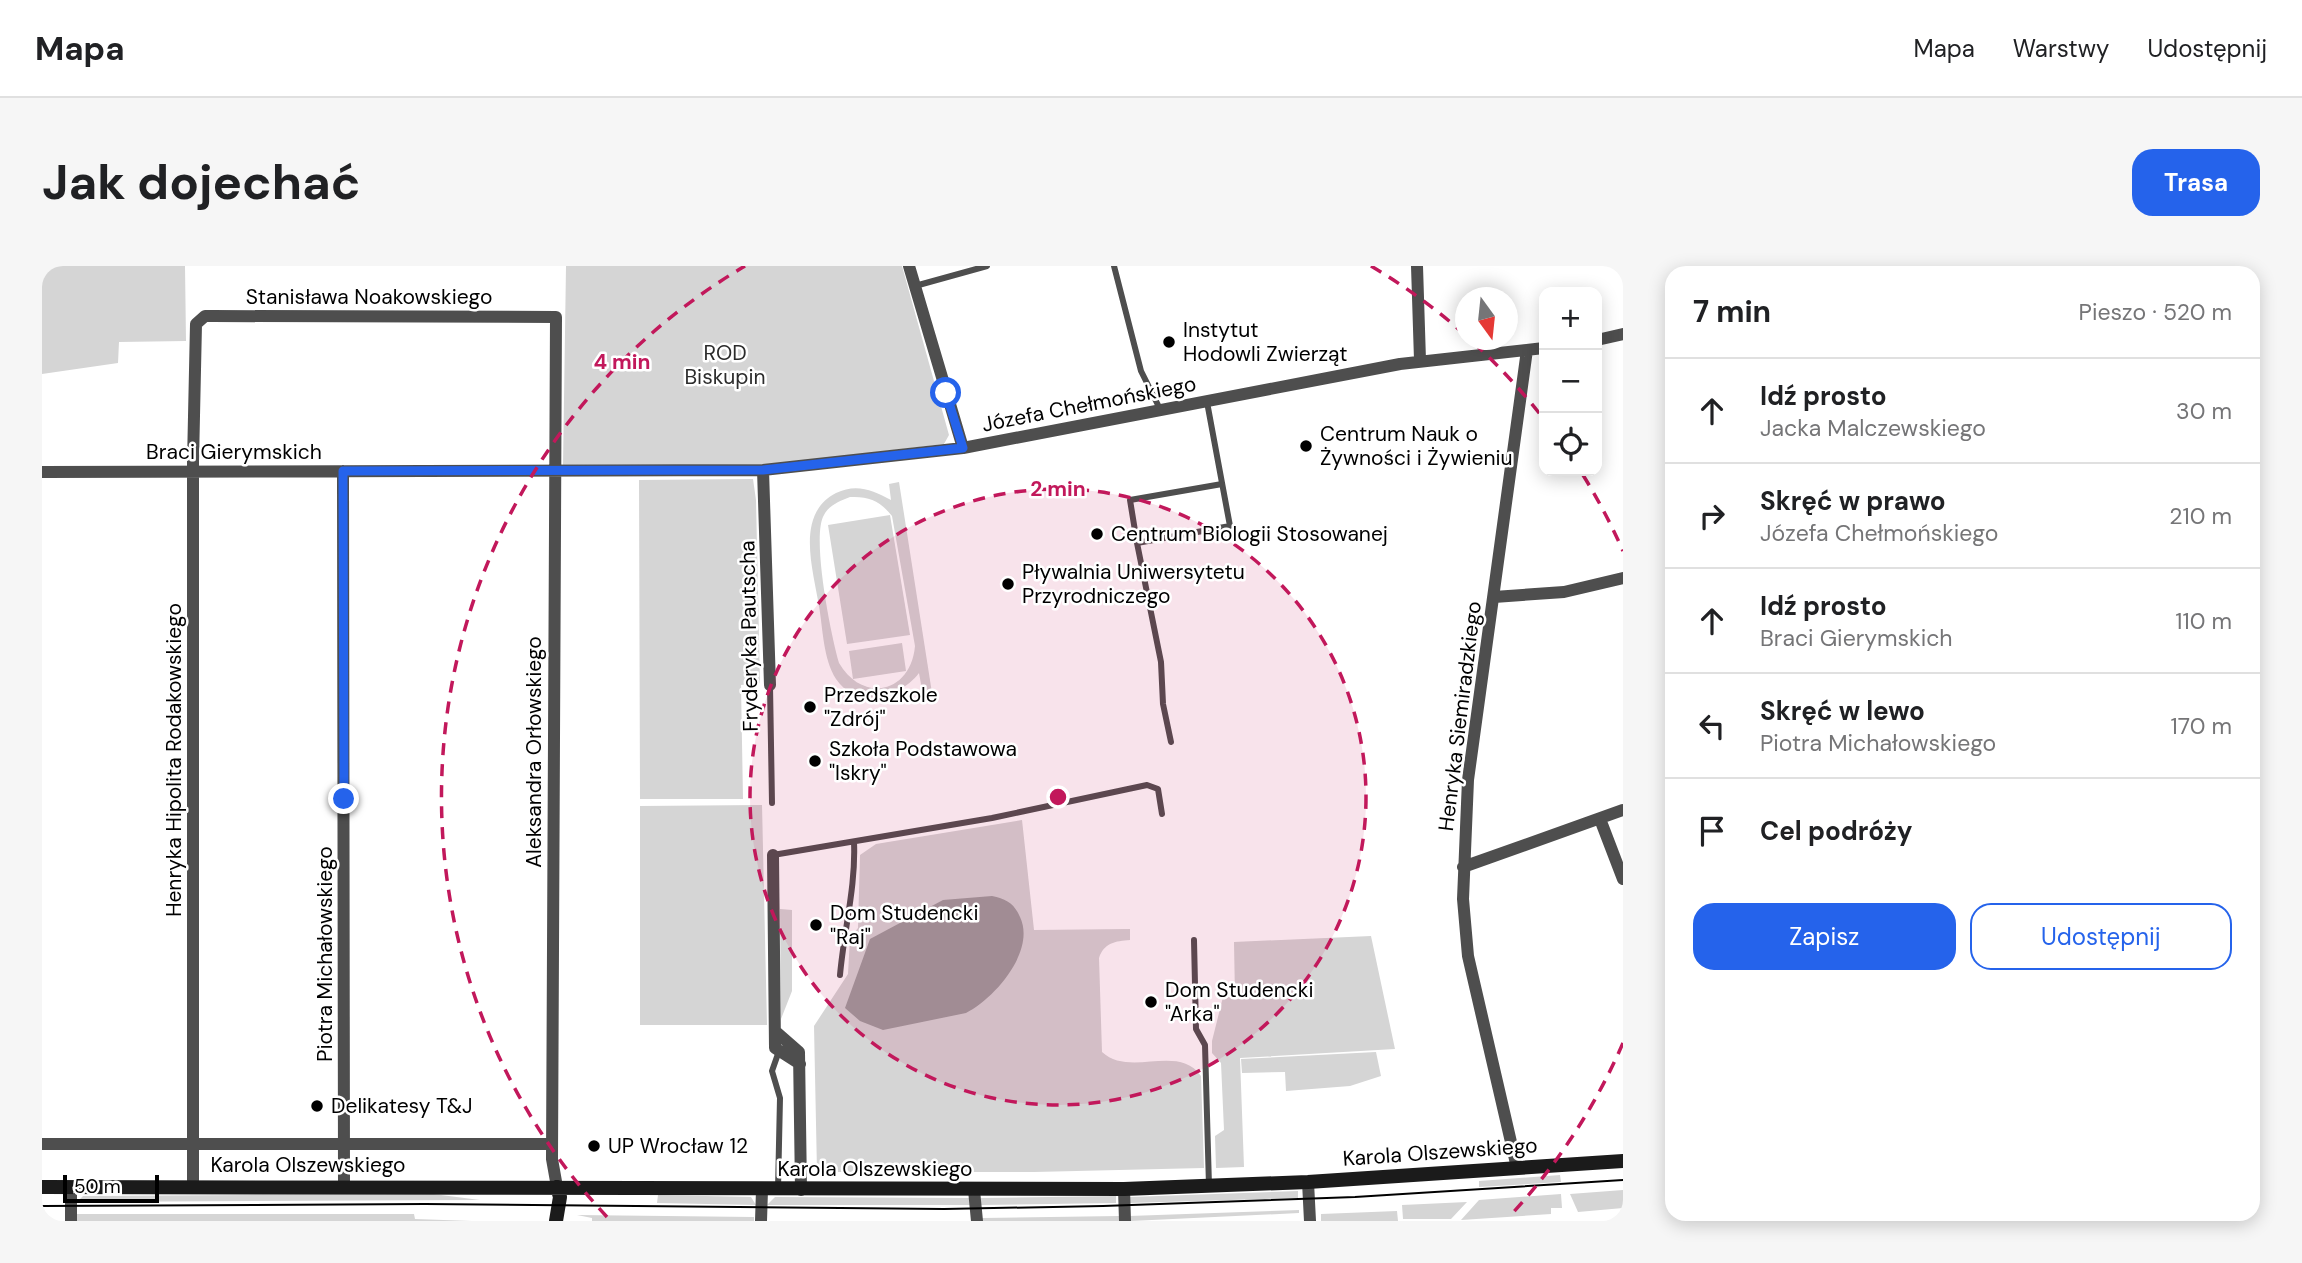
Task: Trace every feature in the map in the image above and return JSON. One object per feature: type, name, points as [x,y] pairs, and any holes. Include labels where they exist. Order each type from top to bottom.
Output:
[{"type":"street","points":[[909,266],[963,448]]},
{"type":"street","points":[[1417,266],[1420,360]]},
{"type":"street","name":"Stanisława Noakowskiego","points":[[194,334],[198,320],[205,316],[556,317]]},
{"type":"street","name":"Aleksandra Orłowskiego","points":[[556,317],[553,472],[552,1144],[556,1187]]},
{"type":"street","name":"Henryka Hipolita Rodakowskiego","points":[[194,334],[194,1186]]},
{"type":"street","points":[[1602,339],[1623,334]]},
{"type":"street","name":"Józefa Chełmońskiego","points":[[553,472],[763,470],[963,448],[1420,360],[1539,349]]},
{"type":"street","name":"Henryka Siemiradzkiego","points":[[1517,1168],[1468,956],[1464,867],[1468,780],[1527,350]]},
{"type":"street","name":"Fryderyka Pautscha","points":[[763,470],[770,685]]},
{"type":"street","name":"Braci Gierymskich","points":[[42,471],[553,472]]},
{"type":"street","name":"Piotra Michałowskiego","points":[[343,471],[344,1186]]},
{"type":"street","points":[[1494,597],[1564,592],[1623,578]]},
{"type":"street","points":[[1464,867],[1623,810]]},
{"type":"street","points":[[1600,819],[1623,879]]},
{"type":"street","points":[[774,855],[775,1048],[800,1064]]},
{"type":"street","points":[[775,1031],[799,1052],[801,1190]]},
{"type":"street","name":"Karola Olszewskiego","points":[[42,1144],[552,1144]]},
{"type":"street","name":"Karola Olszewskiego","points":[[42,1187],[1124,1189],[1308,1182],[1623,1161]]},
{"type":"street","points":[[1308,1182],[1310,1221]]},
{"type":"street","points":[[71,1187],[71,1221]]},
{"type":"street","points":[[556,1187],[560,1197],[556,1221]]},
{"type":"street","points":[[1124,1189],[1125,1221]]},
{"type":"street","points":[[761,1221],[762,1190]]},
{"type":"street","points":[[974,1190],[977,1221]]},
{"type":"lane","points":[[915,286],[986,266]]},
{"type":"lane","points":[[1115,266],[1141,371],[1161,411]]},
{"type":"lane","points":[[1137,543],[1230,526],[1207,402]]},
{"type":"lane","points":[[1171,742],[1163,704],[1161,662],[1130,500],[1222,484]]},
{"type":"lane","name":"Fryderyka Pautscha","points":[[770,685],[772,803]]},
{"type":"lane","points":[[774,855],[992,818],[1147,785],[1158,789],[1163,814]]},
{"type":"lane","points":[[840,975],[847,905],[855,880],[854,842]]},
{"type":"lane","points":[[1194,940],[1196,1029],[1205,1045],[1209,1186]]},
{"type":"lane","points":[[778,1190],[780,1098],[772,1071],[779,1051]]},
{"type":"green space","points":[[42,266],[185,266],[186,341],[119,342],[118,363],[42,374]]},
{"type":"green space","name":"ROD Biskupin","points":[[566,266],[902,266],[949,435],[944,444],[778,464],[563,465]]},
{"type":"green space","points":[[753,479],[756,500],[760,683],[741,685],[743,799],[640,799],[639,480]]},
{"type":"green space","points":[[899,482],[932,693],[923,695],[919,673],[911,682],[890,694],[866,697],[845,689],[836,679],[828,662],[811,560],[811,528],[815,514],[823,502],[836,493],[857,488],[878,493],[891,500],[889,484]],"holes":[[[850,497],[874,500],[892,516],[915,646],[912,662],[905,674],[896,683],[884,688],[860,684],[849,676],[839,663],[824,587],[820,543],[824,515],[835,504]]]},
{"type":"green space","points":[[890,515],[910,635],[847,644],[828,525]]},
{"type":"green space","points":[[902,643],[906,671],[853,679],[849,651]]},
{"type":"green space","points":[[762,805],[767,1025],[640,1025],[640,806]]},
{"type":"green space","points":[[1022,820],[1034,930],[1130,929],[1130,940],[1111,944],[1099,958],[1102,1052],[1113,1059],[1126,1062],[1180,1062],[1201,1076],[1204,1168],[1034,1172],[817,1172],[814,1026],[848,974],[850,938],[858,928],[860,855],[876,844]]},
{"type":"green space","points":[[780,909],[792,910],[792,991],[781,1019]]},
{"type":"green space","points":[[1371,936],[1395,1049],[1240,1058],[1244,1167],[1216,1168],[1215,1136],[1224,1130],[1221,1063],[1212,1053],[1212,1041],[1223,997],[1235,997],[1234,942]]},
{"type":"green space","points":[[1376,1052],[1381,1076],[1350,1086],[1286,1091],[1285,1072],[1242,1073],[1241,1059]]},
{"type":"green space","points":[[1560,1175],[1561,1182],[1479,1187],[1479,1181]]},
{"type":"green space","points":[[1623,1190],[1623,1208],[1578,1212],[1570,1194]]},
{"type":"green space","points":[[1298,1191],[1298,1198],[1130,1203],[1130,1197]]},
{"type":"green space","points":[[433,1194],[480,1200],[77,1202],[83,1196]]},
{"type":"green space","points":[[1561,1194],[1562,1208],[1551,1208],[1551,1214],[1461,1220],[1479,1200]]},
{"type":"green space","points":[[658,1195],[751,1197],[756,1205],[657,1203]]},
{"type":"green space","points":[[1116,1196],[1116,1203],[981,1205],[981,1198]]},
{"type":"green space","points":[[775,1197],[970,1198],[970,1205],[767,1205]]},
{"type":"green space","points":[[1467,1202],[1451,1219],[1403,1219],[1402,1205]]},
{"type":"green space","points":[[1299,1210],[1299,1213],[1131,1221],[1129,1216]]},
{"type":"green space","points":[[1397,1211],[1398,1221],[1321,1221],[1321,1214]]},
{"type":"green space","points":[[76,1214],[414,1214],[415,1219],[472,1221],[76,1221]]},
{"type":"green space","points":[[577,1215],[754,1217],[754,1221],[592,1221],[592,1218]]},
{"type":"green space","points":[[1119,1216],[1119,1221],[982,1221],[982,1218]]},
{"type":"shaded area","points":[[992,896],[1009,902],[1018,912],[1023,930],[1022,944],[1010,972],[977,1006],[966,1013],[883,1030],[860,1021],[845,1008],[870,939],[943,900]]},
{"type":"tram line","points":[[42,1206],[425,1204],[944,1209],[1355,1197],[1623,1180]]},
{"type":"place","name":"Instytut Hodowli Zwierząt","points":[[1169,342]]},
{"type":"place","name":"Centrum Nauk o Żywności i Żywieniu","points":[[1306,446]]},
{"type":"place","name":"Centrum Biologii Stosowanej","points":[[1097,534]]},
{"type":"place","name":"Pływalnia Uniwersytetu Przyrodniczego","points":[[1008,584]]},
{"type":"place","name":"Przedszkole \"Zdrój\"","points":[[810,707]]},
{"type":"place","name":"Szkoła Podstawowa \"Iskry\"","points":[[815,761]]},
{"type":"place","name":"Dom Studencki \"Raj\"","points":[[816,925]]},
{"type":"place","name":"Dom Studencki \"Arka\"","points":[[1151,1002]]},
{"type":"place","name":"Delikatesy T&J","points":[[317,1106]]},
{"type":"place","name":"UP Wrocław 12","points":[[594,1146]]},
{"type":"route","points":[[344,799],[343,471],[763,470],[963,448],[946,393]]}]
